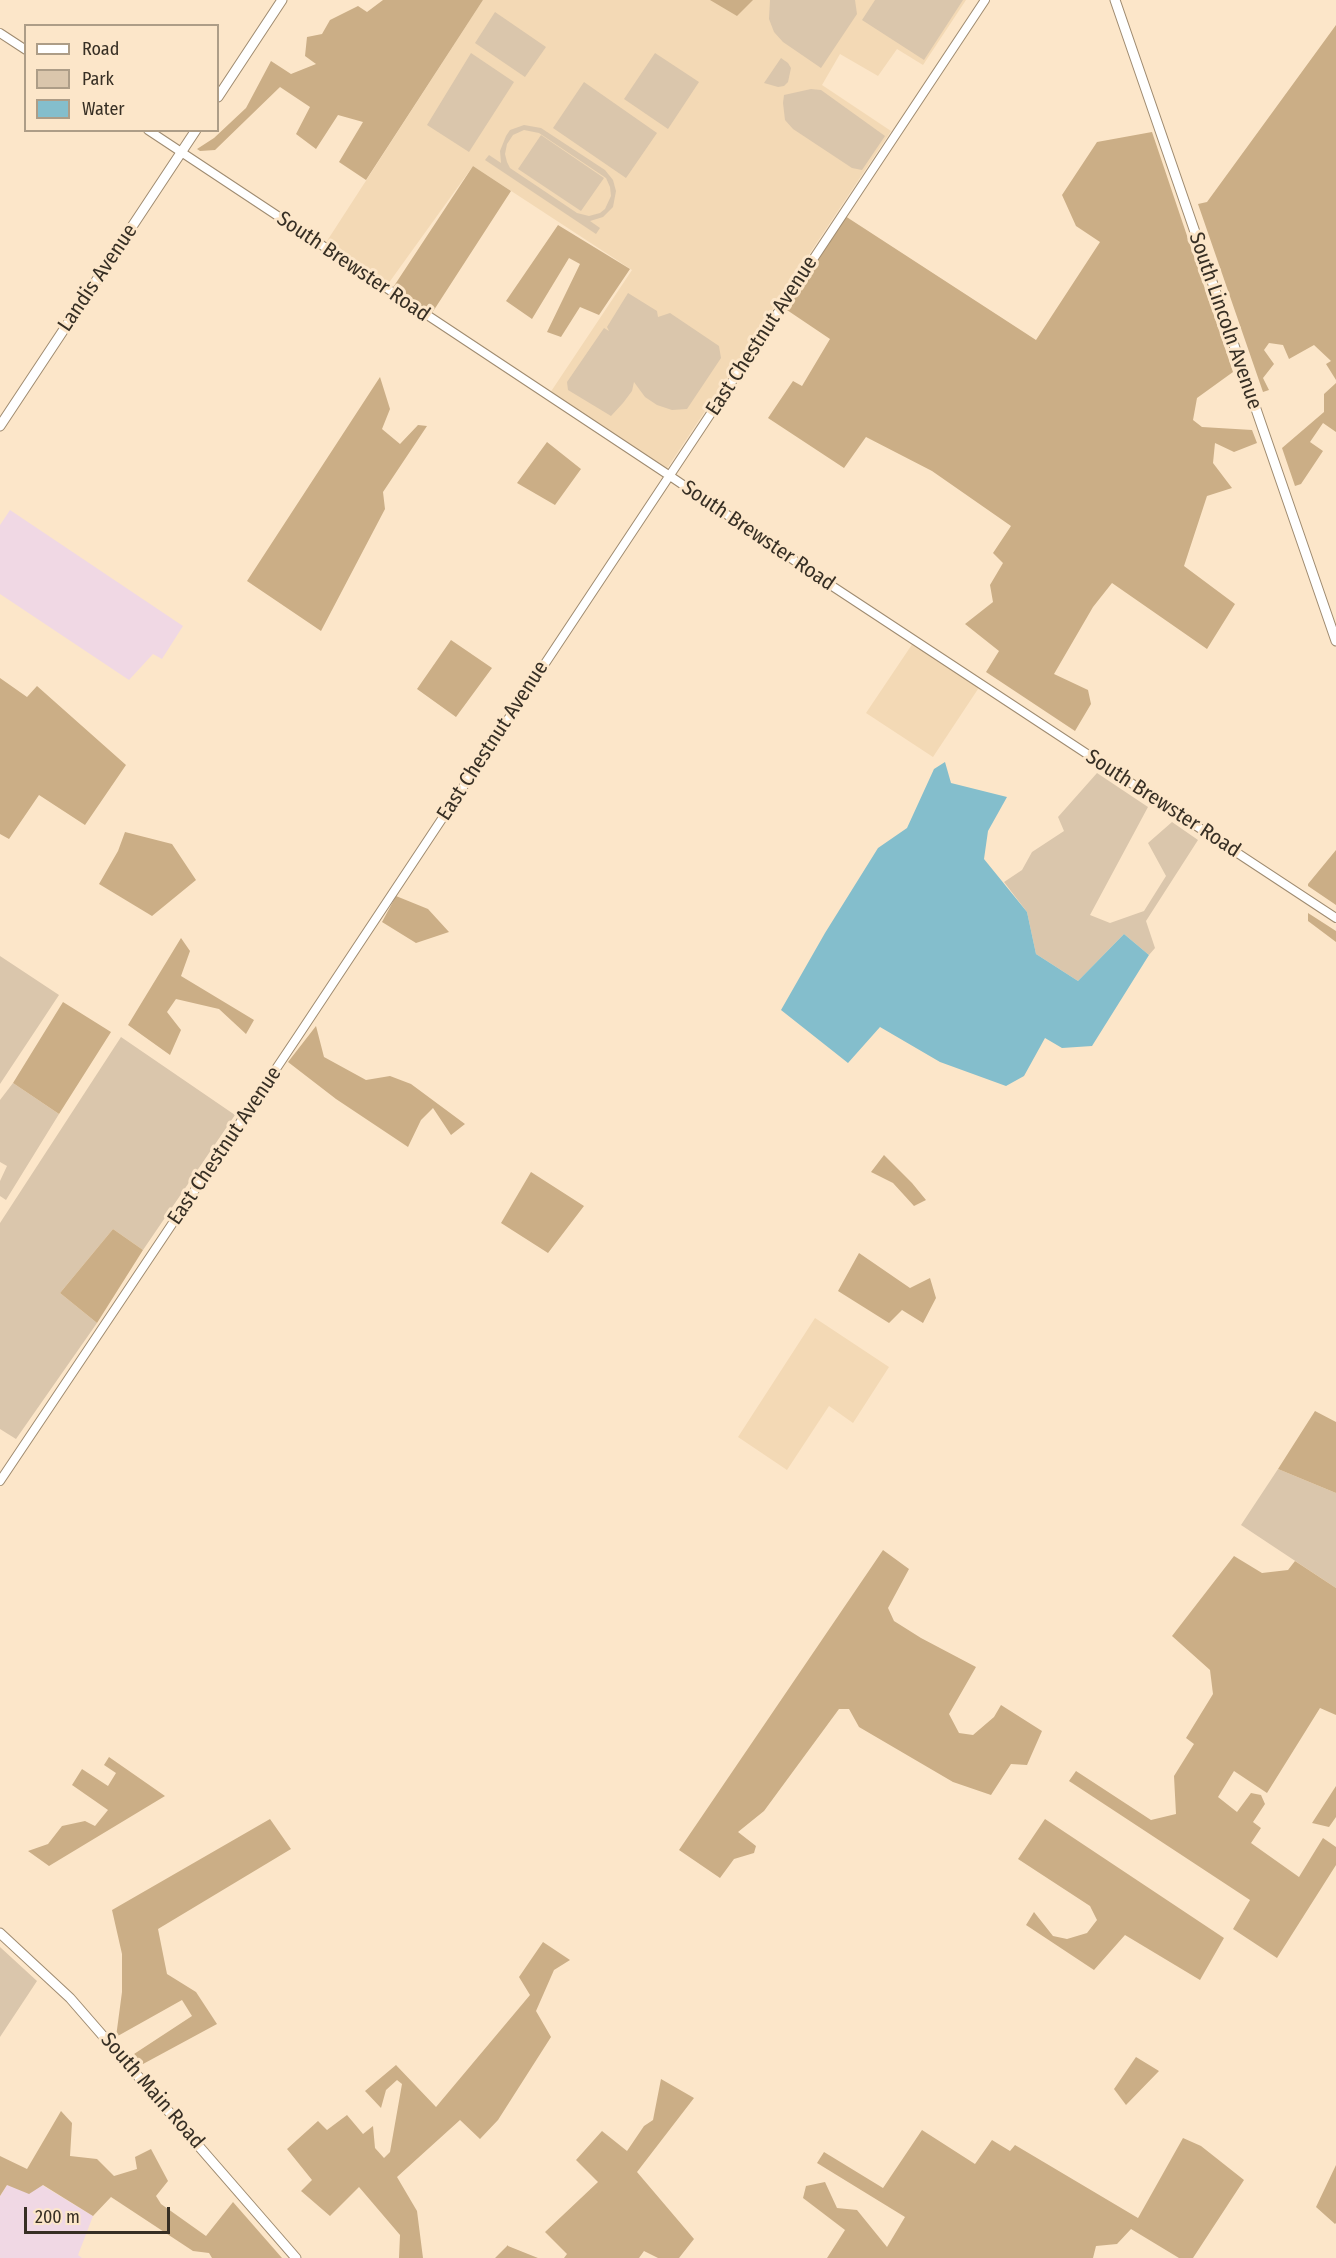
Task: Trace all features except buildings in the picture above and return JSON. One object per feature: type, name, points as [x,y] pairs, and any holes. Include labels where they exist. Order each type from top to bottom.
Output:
[{"type":"main road","points":[[219,95],[282,0]]},
{"type":"main road","name":"South Lincoln Avenue","points":[[1115,0],[1336,641]]},
{"type":"main road","name":"Landis Avenue","points":[[0,426],[195,132]]},
{"type":"main road","name":"South Main Road","points":[[0,1933],[70,1998],[296,2258]]},
{"type":"street","name":"East Chestnut Avenue","points":[[0,1481],[985,0]]},
{"type":"street","points":[[0,33],[24,49]]},
{"type":"street","name":"South Brewster Road","points":[[151,132],[826,582],[1336,918]]},
{"type":"shaded area","points":[[383,0],[483,0],[366,180],[339,162],[363,122],[338,115],[316,149],[296,134],[310,107],[280,87],[215,150],[200,151],[197,149],[214,138],[246,108],[271,61],[291,74],[316,64],[305,56],[307,37],[322,34],[330,20],[358,6],[367,12]]},
{"type":"shaded area","points":[[483,0],[966,0],[923,65],[897,49],[878,76],[840,54],[822,85],[891,131],[666,470],[550,393],[632,270],[473,166],[388,284],[325,244]]},
{"type":"shaded area","points":[[710,0],[753,0],[737,16]]},
{"type":"shaded area","points":[[1336,25],[1336,380],[1326,364],[1331,361],[1314,345],[1289,359],[1283,345],[1269,343],[1264,350],[1274,364],[1263,378],[1269,390],[1263,392],[1198,204],[1207,202]]},
{"type":"shaded area","points":[[1152,132],[1233,372],[1197,398],[1193,420],[1202,427],[1252,430],[1257,443],[1234,452],[1215,443],[1213,463],[1232,488],[1207,496],[1184,566],[1235,604],[1207,649],[1112,583],[1093,607],[1054,674],[1088,690],[1091,704],[1075,731],[986,672],[999,651],[965,624],[993,602],[990,585],[1003,563],[993,553],[1011,526],[932,471],[866,437],[844,468],[768,418],[793,381],[802,386],[830,339],[781,306],[842,214],[1036,340],[1100,242],[1076,226],[1062,195],[1097,142]]},
{"type":"shaded area","points":[[473,166],[511,191],[432,313],[394,286]]},
{"type":"shaded area","points":[[558,225],[630,269],[599,315],[580,307],[561,337],[547,332],[580,264],[569,258],[532,319],[506,301]]},
{"type":"shaded area","points":[[380,377],[390,409],[382,429],[400,444],[418,425],[427,426],[383,492],[385,509],[321,631],[247,581]]},
{"type":"shaded area","points":[[1336,383],[1336,432],[1323,423],[1310,442],[1323,451],[1301,484],[1295,486],[1282,448],[1324,412],[1324,394]]},
{"type":"shaded area","points":[[547,442],[581,469],[555,505],[517,483]]},
{"type":"shaded area","points":[[10,510],[183,626],[162,659],[153,654],[129,680],[0,594],[0,525]]},
{"type":"shaded area","points":[[451,640],[492,668],[456,717],[417,689]]},
{"type":"shaded area","points":[[913,643],[980,686],[933,757],[866,713]]},
{"type":"shaded area","points":[[0,678],[27,697],[37,686],[126,765],[85,825],[39,795],[9,839],[0,834]]},
{"type":"shaded area","points":[[125,832],[172,844],[196,880],[152,916],[99,884],[118,851]]},
{"type":"shaded area","points":[[1336,850],[1336,905],[1308,884]]},
{"type":"shaded area","points":[[396,896],[428,909],[449,932],[416,943],[382,922]]},
{"type":"shaded area","points":[[1308,913],[1336,931],[1336,942],[1308,921]]},
{"type":"shaded area","points":[[181,938],[190,951],[181,976],[254,1020],[246,1034],[219,1009],[176,999],[167,1012],[181,1030],[170,1055],[128,1025]]},
{"type":"shaded area","points":[[63,1002],[111,1032],[59,1114],[13,1083]]},
{"type":"shaded area","points":[[316,1026],[324,1057],[366,1080],[390,1076],[411,1084],[465,1124],[451,1135],[433,1108],[421,1120],[408,1147],[336,1099],[288,1062]]},
{"type":"shaded area","points":[[884,1155],[926,1200],[914,1206],[893,1183],[871,1172]]},
{"type":"shaded area","points":[[531,1172],[584,1206],[548,1253],[501,1223]]},
{"type":"shaded area","points":[[113,1229],[143,1250],[97,1323],[60,1293]]},
{"type":"shaded area","points":[[859,1253],[910,1288],[930,1278],[936,1298],[923,1323],[902,1310],[889,1323],[838,1291]]},
{"type":"shaded area","points":[[815,1318],[889,1367],[853,1423],[829,1406],[787,1470],[738,1437]]},
{"type":"shaded area","points":[[1315,1411],[1336,1422],[1336,1493],[1278,1469]]},
{"type":"shaded area","points":[[883,1550],[909,1569],[888,1608],[894,1621],[976,1667],[949,1714],[959,1733],[973,1735],[994,1717],[1001,1705],[1042,1731],[1027,1765],[1011,1764],[991,1795],[953,1782],[859,1727],[849,1709],[839,1709],[764,1811],[738,1832],[756,1846],[754,1853],[734,1859],[720,1878],[679,1850]]},
{"type":"shaded area","points":[[1234,1556],[1262,1573],[1288,1570],[1295,1561],[1336,1588],[1336,1715],[1320,1708],[1267,1793],[1234,1771],[1218,1797],[1237,1812],[1251,1793],[1261,1795],[1265,1804],[1253,1822],[1261,1828],[1251,1843],[1299,1877],[1323,1838],[1336,1847],[1336,1865],[1277,1958],[1233,1929],[1250,1900],[1069,1781],[1076,1771],[1151,1820],[1176,1814],[1174,1776],[1194,1744],[1186,1738],[1213,1694],[1210,1670],[1172,1636]]},
{"type":"shaded area","points":[[109,1757],[165,1796],[49,1866],[28,1851],[48,1844],[62,1826],[85,1821],[95,1826],[108,1810],[72,1785],[82,1769],[108,1786],[116,1773],[104,1765]]},
{"type":"shaded area","points":[[1336,1786],[1336,1817],[1329,1827],[1312,1823]]},
{"type":"shaded area","points":[[270,1819],[291,1849],[158,1929],[167,1974],[196,1992],[217,2024],[143,2064],[134,2054],[192,2016],[182,2000],[116,2037],[122,1992],[122,1954],[112,1910]]},
{"type":"shaded area","points":[[1045,1819],[1224,1938],[1200,1980],[1125,1935],[1094,1970],[1026,1925],[1034,1912],[1053,1936],[1067,1939],[1087,1933],[1097,1920],[1090,1906],[1018,1859]]},
{"type":"shaded area","points":[[543,1942],[570,1960],[554,1970],[536,2011],[551,2037],[498,2120],[480,2139],[460,2120],[397,2177],[417,2211],[423,2258],[399,2258],[400,2235],[359,2187],[330,2216],[301,2191],[312,2180],[287,2149],[318,2121],[327,2130],[347,2115],[363,2134],[373,2126],[375,2148],[384,2158],[390,2152],[402,2084],[397,2080],[386,2090],[381,2108],[365,2091],[396,2065],[436,2107],[530,1995],[519,1977]]},
{"type":"shaded area","points":[[1136,2057],[1159,2071],[1126,2105],[1114,2089]]},
{"type":"shaded area","points":[[661,2079],[694,2098],[637,2172],[694,2239],[679,2258],[658,2258],[644,2251],[639,2258],[564,2258],[567,2254],[545,2232],[598,2182],[576,2160],[602,2131],[627,2151],[644,2126],[653,2120]]},
{"type":"shaded area","points":[[61,2111],[72,2123],[70,2156],[97,2159],[114,2176],[137,2169],[135,2157],[151,2149],[168,2181],[156,2196],[161,2204],[206,2236],[233,2202],[282,2258],[212,2258],[209,2253],[193,2251],[111,2197],[93,2216],[43,2185],[29,2194],[7,2185],[0,2196],[0,2156],[27,2169]]},
{"type":"shaded area","points":[[922,2130],[975,2164],[992,2140],[1010,2151],[1015,2145],[1138,2218],[1183,2138],[1201,2146],[1244,2180],[1193,2258],[1179,2258],[1131,2229],[1117,2244],[1096,2246],[1093,2258],[827,2258],[845,2230],[803,2198],[806,2186],[825,2182],[837,2208],[857,2210],[887,2247],[905,2217],[817,2163],[824,2152],[883,2188]]},
{"type":"shaded area","points":[[1336,2165],[1336,2223],[1335,2224],[1316,2207]]},
{"type":"shaded area","points":[[7,2185],[42,2185],[93,2216],[78,2255],[82,2258],[0,2258],[0,2196]]},
{"type":"shaded area","points":[[508,2246],[538,2258],[495,2258]]},
{"type":"green space","points":[[770,0],[855,0],[857,14],[821,68],[783,42],[774,32],[769,19]]},
{"type":"green space","points":[[875,0],[963,0],[924,60],[862,20]]},
{"type":"green space","points":[[495,12],[546,47],[525,77],[475,43]]},
{"type":"green space","points":[[471,53],[514,82],[469,152],[427,125]]},
{"type":"green space","points":[[655,53],[699,82],[668,129],[624,99]]},
{"type":"green space","points":[[781,58],[791,68],[788,82],[778,87],[764,83]]},
{"type":"green space","points":[[584,82],[657,133],[626,178],[553,128]]},
{"type":"green space","points":[[811,89],[821,90],[885,136],[862,170],[852,168],[793,129],[785,120],[784,95]]},
{"type":"green space","points":[[524,125],[541,128],[605,170],[613,180],[616,191],[613,207],[603,217],[590,221],[600,228],[596,234],[485,160],[489,155],[501,163],[500,151],[510,130]],"holes":[[[524,130],[539,133],[606,178],[611,196],[605,209],[589,216],[577,213],[510,168],[505,154],[507,144],[513,135]]]},
{"type":"green space","points":[[541,135],[604,178],[581,211],[518,169]]},
{"type":"green space","points":[[628,293],[657,311],[658,317],[670,313],[719,346],[721,358],[687,409],[672,410],[657,405],[645,397],[634,382],[632,391],[611,416],[568,390],[567,382],[604,328],[609,331],[607,327]]},
{"type":"green space","points":[[1097,773],[1148,807],[1090,915],[1110,923],[1144,911],[1166,876],[1148,843],[1172,822],[1198,840],[1146,921],[1155,948],[1149,955],[1124,934],[1078,981],[1036,954],[1027,912],[1004,882],[1022,870],[1032,852],[1064,831],[1058,817]]},
{"type":"green space","points":[[0,956],[59,995],[0,1084]]},
{"type":"green space","points":[[121,1037],[235,1115],[143,1250],[113,1229],[60,1293],[97,1323],[16,1439],[0,1429],[0,1223]]},
{"type":"green space","points":[[13,1083],[59,1114],[6,1200],[0,1196],[0,1181],[7,1166],[0,1162],[0,1100]]},
{"type":"green space","points":[[1278,1469],[1336,1493],[1336,1588],[1241,1525]]},
{"type":"green space","points":[[0,1947],[37,1981],[0,2037]]},
{"type":"water","points":[[945,762],[951,783],[1007,797],[988,831],[984,859],[1027,912],[1036,954],[1078,981],[1124,934],[1149,955],[1092,1046],[1062,1048],[1045,1038],[1024,1076],[1006,1086],[940,1062],[880,1027],[848,1063],[781,1010],[825,933],[878,848],[907,828],[934,769]]}]
